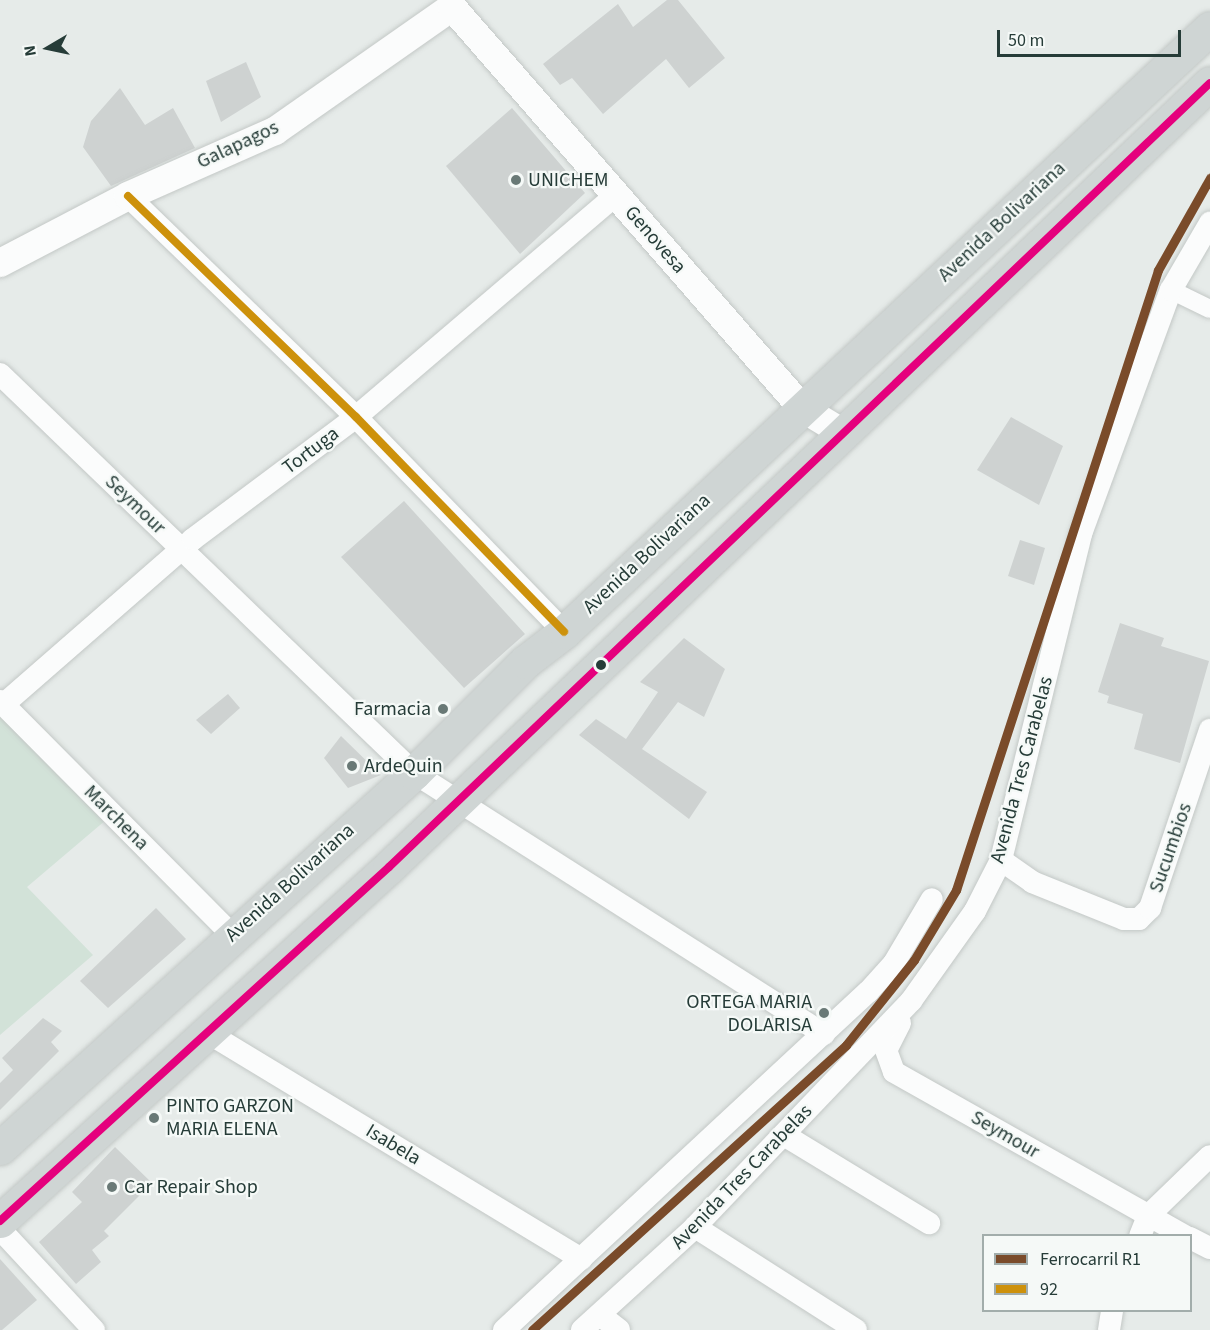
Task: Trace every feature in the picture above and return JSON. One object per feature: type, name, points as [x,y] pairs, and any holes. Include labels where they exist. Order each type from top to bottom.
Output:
[{"type":"main road","name":"Avenida Bolivariana","points":[[0,1149],[232,935],[414,773],[525,662],[564,632],[1210,28]]},
{"type":"main road","points":[[0,1221],[205,1031],[457,803],[1210,83]]},
{"type":"street","name":"Genovesa","points":[[456,4],[616,195],[802,408],[845,434]]},
{"type":"street","name":"Galapagos","points":[[0,263],[128,196],[274,131],[456,4]]},
{"type":"street","name":"Tortuga","points":[[2,703],[182,550],[356,417],[616,195]]},
{"type":"street","points":[[128,196],[356,417],[564,632]]},
{"type":"street","name":"Avenida Tres Carabelas","points":[[582,1330],[695,1227],[911,1001],[975,911],[1001,860],[1081,534],[1171,290],[1210,223]]},
{"type":"street","points":[[1171,290],[1210,309]]},
{"type":"street","name":"Seymour","points":[[0,374],[414,773],[457,803],[824,1034]]},
{"type":"street","name":"Marchena","points":[[2,703],[232,935]]},
{"type":"street","name":"Sucumbios","points":[[1001,860],[1032,882],[1124,919],[1139,919],[1150,908],[1209,735]]},
{"type":"street","points":[[504,1330],[824,1034],[894,963],[932,899]]},
{"type":"street","name":"Seymour","points":[[911,1001],[886,1050],[894,1072],[1144,1226],[1177,1234]]},
{"type":"street","name":"Isabela","points":[[205,1031],[581,1259]]},
{"type":"street","points":[[784,1135],[929,1223]]},
{"type":"street","points":[[1144,1226],[1210,1156]]},
{"type":"street","points":[[695,1227],[856,1330]]},
{"type":"street","points":[[0,1229],[94,1330]]},
{"type":"street","points":[[1192,1239],[1210,1248]]},
{"type":"street","points":[[1109,1330],[1112,1312]]},
{"type":"street","points":[[600,1315],[619,1330]]},
{"type":"shaded area","points":[[0,705],[113,814],[27,887],[93,955],[0,1035]]},
{"type":"building","points":[[667,0],[678,0],[725,58],[689,88],[666,59],[603,114],[572,78],[560,85],[543,64],[618,4],[633,27]]},
{"type":"building","points":[[246,62],[261,97],[221,122],[206,81]]},
{"type":"building","points":[[120,88],[145,125],[173,108],[195,148],[111,186],[83,147],[91,121]]},
{"type":"building","name":"UNICHEM","points":[[512,108],[585,193],[520,254],[446,166]]},
{"type":"building","points":[[1011,417],[1063,446],[1039,505],[977,470]]},
{"type":"building","points":[[404,501],[525,634],[464,688],[341,557]]},
{"type":"building","points":[[1020,540],[1045,548],[1034,585],[1008,576]]},
{"type":"building","points":[[1120,623],[1164,638],[1161,646],[1209,661],[1180,763],[1134,749],[1143,714],[1107,703],[1109,696],[1098,692]]},
{"type":"building","points":[[684,638],[725,669],[704,717],[678,702],[642,749],[707,792],[689,819],[579,735],[596,719],[626,739],[658,692],[640,682]]},
{"type":"building","points":[[228,694],[240,708],[211,734],[196,720]]},
{"type":"building","name":"ArdeQuin","points":[[341,736],[381,775],[348,788],[324,758]]},
{"type":"building","points":[[156,908],[186,939],[108,1008],[80,981]]},
{"type":"building","points":[[43,1018],[62,1031],[51,1042],[59,1051],[0,1110],[0,1083],[13,1070],[2,1058]]},
{"type":"building","points":[[115,1147],[152,1183],[104,1231],[109,1236],[92,1250],[101,1262],[76,1284],[39,1242],[82,1202],[72,1192]]},
{"type":"building","points":[[0,1259],[37,1300],[2,1330],[0,1330]]},
{"type":"rail line","name":"R1","points":[[532,1330],[846,1045],[914,960],[956,890],[1158,270],[1210,178]]},
{"type":"transit line","points":[[0,1221],[389,867],[1210,83]]},
{"type":"transit line","name":"92","points":[[128,196],[356,417],[564,632]]},
{"type":"place","name":"UNICHEM","points":[[516,180]]},
{"type":"place","name":"Farmacia","points":[[443,709]]},
{"type":"place","name":"ArdeQuin","points":[[352,766]]},
{"type":"place","name":"ORTEGA MARIA DOLARISA","points":[[824,1013]]},
{"type":"place","name":"PINTO GARZON MARIA ELENA","points":[[154,1118]]},
{"type":"place","name":"Car Repair Shop","points":[[112,1187]]}]
